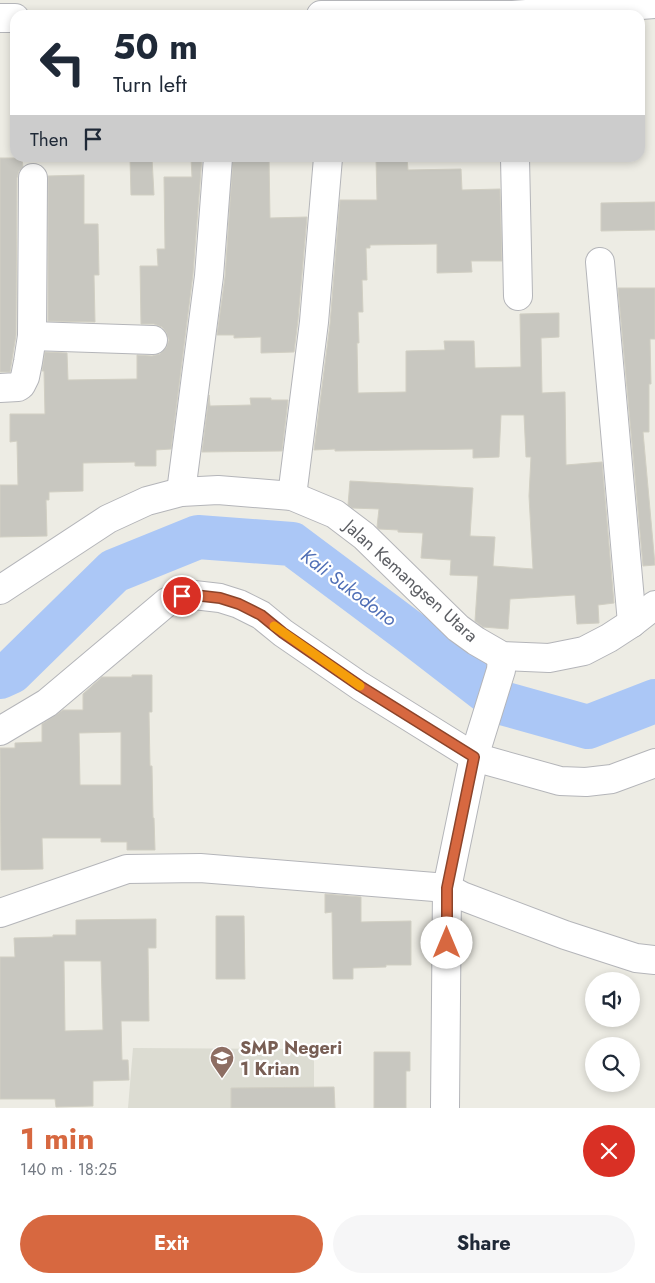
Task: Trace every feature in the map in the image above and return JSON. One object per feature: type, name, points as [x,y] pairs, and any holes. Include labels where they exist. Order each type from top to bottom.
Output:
[{"type":"street","points":[[578,10],[655,4]]},
{"type":"street","points":[[181,492],[209,276],[218,162]]},
{"type":"street","points":[[292,496],[314,322],[328,162]]},
{"type":"street","points":[[516,162],[518,296]]},
{"type":"street","points":[[0,388],[18,387],[24,382],[32,336],[33,178]]},
{"type":"street","points":[[600,262],[632,623]]},
{"type":"street","points":[[32,336],[153,340]]},
{"type":"street","name":"Jalan Kemangsen Utara","points":[[0,590],[108,519],[147,501],[181,492],[218,490],[292,496],[335,514],[364,536],[458,628],[502,663],[549,658],[584,651],[632,623],[655,604]]},
{"type":"street","points":[[0,731],[46,703],[167,602],[182,596],[194,595],[227,600],[261,615],[283,633],[360,686],[476,749],[560,781],[586,782],[612,779],[655,762]]},
{"type":"street","points":[[446,1108],[447,888],[476,749],[502,663]]},
{"type":"street","points":[[0,913],[127,869],[200,868],[447,888],[462,896],[565,935],[636,958],[655,960]]},
{"type":"shaded area","name":"SMP Negeri 1 Krian","points":[[133,1048],[314,1049],[314,1108],[128,1108]]},
{"type":"building","points":[[0,158],[10,158],[10,162],[22,162],[23,167],[19,171],[17,178],[16,335],[10,372],[0,372]]},
{"type":"building","points":[[130,162],[152,162],[154,195],[131,195]]},
{"type":"building","points":[[191,162],[202,162],[193,274],[171,449],[156,450],[156,466],[135,466],[135,462],[83,463],[83,491],[49,492],[49,500],[46,500],[47,536],[0,537],[0,485],[18,485],[17,441],[10,442],[10,414],[45,414],[44,371],[42,371],[45,352],[67,353],[68,380],[137,379],[137,355],[152,356],[160,354],[166,348],[169,340],[162,327],[154,324],[141,324],[140,266],[158,266],[157,249],[165,249],[164,177],[192,177]]},
{"type":"building","points":[[233,162],[269,162],[270,218],[307,217],[294,352],[261,353],[261,337],[234,338],[234,335],[217,335],[225,277]]},
{"type":"building","points":[[376,162],[407,162],[408,170],[461,169],[462,190],[500,189],[502,261],[471,261],[472,272],[437,273],[437,244],[370,245],[370,248],[366,248],[367,280],[362,280],[363,312],[358,312],[358,393],[406,392],[406,351],[445,350],[444,341],[474,341],[475,368],[521,367],[520,314],[559,313],[559,337],[541,338],[542,393],[565,392],[566,465],[602,462],[614,603],[598,605],[599,623],[577,624],[575,595],[510,599],[508,629],[483,627],[475,621],[478,576],[450,575],[451,560],[421,558],[423,533],[379,529],[377,527],[379,509],[352,508],[348,505],[350,481],[473,488],[470,536],[495,537],[493,566],[533,569],[529,496],[531,457],[526,457],[524,415],[501,415],[499,457],[473,458],[473,449],[314,450],[330,324],[340,200],[377,200]]},
{"type":"building","points":[[84,175],[84,224],[98,224],[99,275],[94,275],[95,322],[48,321],[48,176]]},
{"type":"building","points":[[655,202],[655,230],[601,231],[601,203]]},
{"type":"building","points":[[618,288],[655,288],[655,339],[650,339],[649,432],[643,432],[655,565],[643,566]]},
{"type":"building","points":[[209,395],[210,406],[251,405],[250,398],[288,400],[282,451],[202,452]]},
{"type":"building","points":[[132,675],[152,675],[152,712],[149,712],[155,850],[127,850],[127,842],[101,842],[101,838],[42,838],[43,869],[1,870],[0,748],[15,748],[15,743],[42,742],[42,724],[63,710],[83,710],[83,694],[102,677],[132,677]],"holes":[[[121,732],[121,785],[80,785],[79,733]]]},
{"type":"building","points":[[325,894],[361,897],[361,922],[411,921],[411,965],[353,968],[353,979],[333,979],[332,912],[325,913]]},
{"type":"building","points":[[216,916],[244,916],[245,979],[216,979]]},
{"type":"building","points":[[156,919],[156,948],[148,948],[149,1021],[121,1021],[122,1060],[128,1060],[129,1080],[93,1081],[93,1106],[56,1107],[55,1099],[0,1099],[0,957],[15,957],[14,938],[76,935],[76,920]],"holes":[[[64,961],[101,961],[103,1030],[65,1031]]]},
{"type":"building","points":[[374,1052],[410,1052],[410,1071],[406,1071],[406,1108],[374,1108]]},
{"type":"building","points":[[334,1087],[335,1108],[231,1108],[231,1088]]},
{"type":"waterway","name":"Kali Sukodono","points":[[0,677],[11,672],[114,571],[198,537],[292,544],[502,703],[588,727],[655,701]]},
{"type":"slow traffic","points":[[274,626],[360,686]]},
{"type":"place","name":"SMP Negeri 1 Krian","points":[[222,1079]]},
{"type":"route","points":[[182,596],[194,595],[220,598],[239,604],[261,615],[283,633],[360,686],[474,757],[447,888],[447,943]]}]
